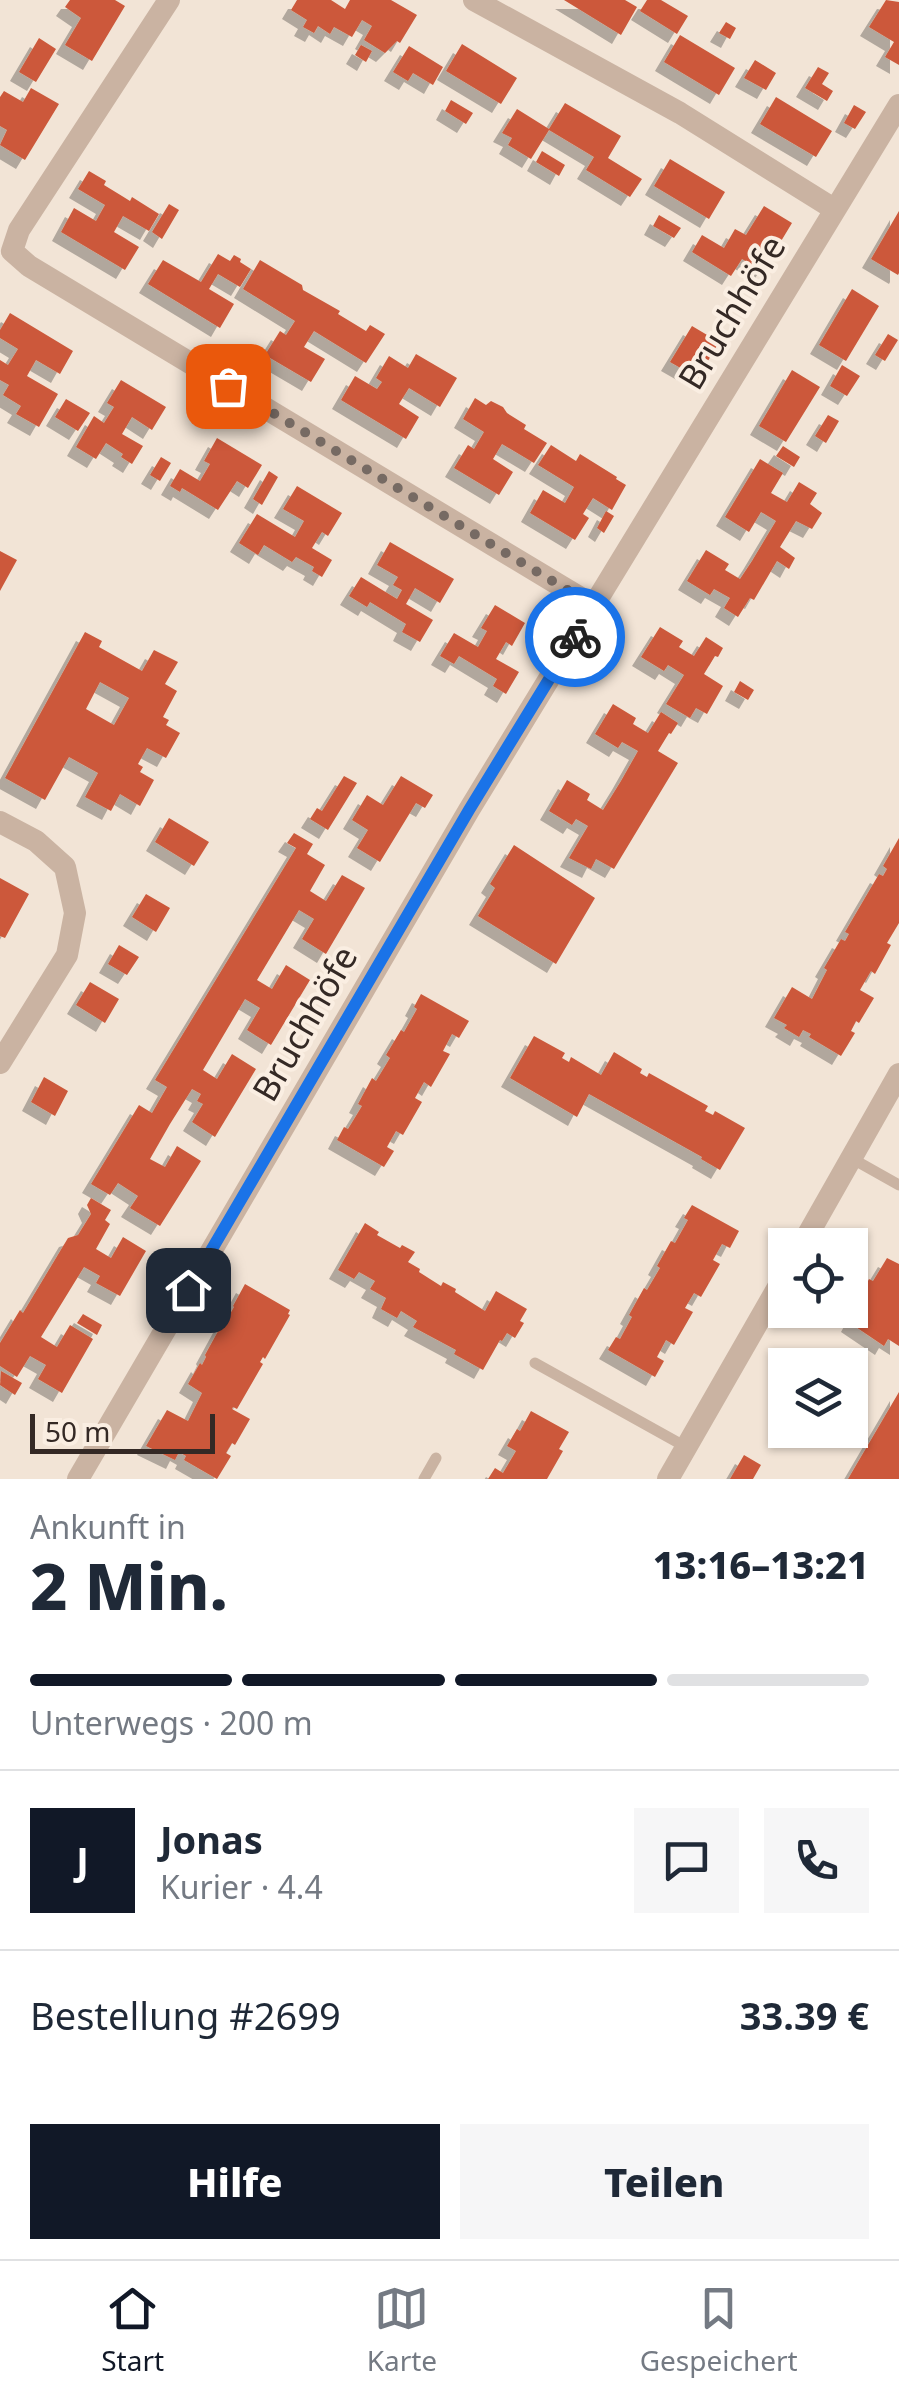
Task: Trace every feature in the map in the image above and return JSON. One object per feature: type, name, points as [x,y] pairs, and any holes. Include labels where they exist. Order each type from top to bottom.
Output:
[{"type":"street","points":[[169,0],[20,230],[12,250],[28,266],[594,606]]},
{"type":"street","points":[[474,0],[680,113],[834,208]]},
{"type":"street","name":"Bruchhöfe","points":[[78,1479],[459,827],[899,105]]},
{"type":"street","points":[[0,822],[36,842],[65,867],[75,913],[68,954],[0,1063]]},
{"type":"street","points":[[812,1228],[899,1074]]},
{"type":"street","points":[[668,1479],[768,1305]]},
{"type":"lane","points":[[851,1158],[899,1185]]},
{"type":"lane","points":[[535,1363],[686,1447]]},
{"type":"lane","points":[[424,1479],[436,1458]]},
{"type":"building","points":[[70,0],[115,0],[125,6],[92,61],[65,45],[81,18],[65,7]]},
{"type":"building","points":[[297,0],[331,0],[345,9],[350,0],[391,0],[417,15],[400,43],[397,41],[385,53],[364,40],[372,26],[362,20],[352,37],[334,27],[330,34],[318,26],[314,33],[303,27],[307,20],[291,10]]},
{"type":"building","points":[[564,0],[625,0],[637,7],[621,35]]},
{"type":"building","points":[[647,0],[661,0],[688,16],[677,34],[640,11]]},
{"type":"building","points":[[886,0],[899,2],[899,65],[885,57],[894,42],[869,27]]},
{"type":"building","points":[[726,22],[736,28],[730,39],[719,33]]},
{"type":"building","points":[[680,35],[735,68],[719,95],[664,62]]},
{"type":"building","points":[[39,38],[56,49],[36,82],[19,72]]},
{"type":"building","points":[[462,44],[517,78],[501,104],[446,71]]},
{"type":"building","points":[[361,45],[372,51],[366,62],[355,55]]},
{"type":"building","points":[[409,46],[443,67],[433,85],[413,73],[408,81],[393,72]]},
{"type":"building","points":[[755,60],[776,73],[766,90],[744,78]]},
{"type":"building","points":[[818,67],[829,73],[822,84],[833,91],[827,101],[805,88]]},
{"type":"building","points":[[31,88],[59,104],[25,160],[0,145],[7,130],[0,126],[0,97],[4,91],[23,102]]},
{"type":"building","points":[[776,97],[832,131],[816,157],[760,124]]},
{"type":"building","points":[[451,100],[473,113],[466,124],[445,111]]},
{"type":"building","points":[[565,103],[621,136],[608,158],[642,179],[630,197],[586,170],[594,157],[549,130],[531,159],[508,145],[512,138],[502,133],[517,109],[549,129]]},
{"type":"building","points":[[854,105],[866,112],[855,129],[844,123]]},
{"type":"building","points":[[542,151],[565,165],[559,176],[536,162]]},
{"type":"building","points":[[670,159],[725,192],[709,219],[654,186]]},
{"type":"building","points":[[89,171],[130,201],[132,197],[159,214],[149,231],[123,216],[114,232],[139,247],[125,270],[61,232],[74,208],[96,221],[105,205],[78,189]]},
{"type":"building","points":[[169,204],[179,210],[162,239],[152,232]]},
{"type":"building","points":[[764,206],[792,223],[763,271],[742,259],[731,276],[692,252],[702,235],[724,248],[735,229],[746,235]]},
{"type":"building","points":[[899,211],[899,273],[898,275],[871,259]]},
{"type":"building","points":[[659,215],[681,228],[674,238],[653,226]]},
{"type":"building","points":[[218,254],[230,261],[234,255],[251,269],[240,287],[218,274],[209,289],[234,304],[220,328],[148,284],[163,260],[201,282]]},
{"type":"building","points":[[260,260],[366,331],[370,325],[385,334],[366,363],[314,331],[304,347],[325,359],[311,382],[265,355],[280,331],[286,335],[295,321],[243,289]]},
{"type":"building","points":[[852,289],[879,306],[846,361],[819,345]]},
{"type":"building","points":[[10,313],[73,351],[60,374],[36,360],[27,376],[58,394],[39,427],[16,414],[21,406],[3,395],[9,385],[0,380],[0,360],[8,365],[18,349],[0,338]]},
{"type":"building","points":[[692,326],[719,342],[698,378],[670,362]]},
{"type":"building","points":[[888,334],[898,340],[885,361],[875,355]]},
{"type":"building","points":[[416,354],[457,378],[440,407],[409,388],[399,404],[419,417],[406,439],[341,400],[355,376],[377,389],[382,382],[376,378],[389,356],[408,368]]},
{"type":"building","points":[[842,365],[860,376],[847,396],[830,386]]},
{"type":"building","points":[[792,370],[820,387],[786,442],[759,426]]},
{"type":"building","points":[[121,380],[166,407],[152,430],[132,417],[122,434],[143,446],[132,464],[106,443],[96,459],[76,447],[94,416],[104,423],[114,407],[107,403]]},
{"type":"building","points":[[475,398],[486,405],[491,401],[503,407],[526,425],[524,429],[547,443],[534,463],[502,444],[493,459],[513,472],[499,495],[454,468],[468,445],[474,449],[484,432],[463,419]]},
{"type":"building","points":[[66,399],[90,413],[78,431],[55,417]]},
{"type":"building","points":[[828,415],[839,421],[826,443],[815,436]]},
{"type":"building","points":[[217,438],[262,465],[248,488],[237,481],[218,510],[182,488],[180,492],[170,486],[180,469],[200,481],[210,464],[204,461]]},
{"type":"building","points":[[551,445],[576,461],[580,454],[626,485],[612,510],[593,498],[583,514],[589,518],[575,540],[530,513],[543,490],[565,503],[574,487],[538,465]]},
{"type":"building","points":[[783,446],[800,457],[794,467],[776,456]]},
{"type":"building","points":[[161,457],[171,463],[160,481],[150,475]]},
{"type":"building","points":[[760,459],[783,473],[771,493],[787,502],[799,482],[817,493],[810,504],[822,513],[812,529],[796,521],[780,547],[795,558],[789,569],[777,561],[754,600],[750,598],[738,617],[724,608],[730,598],[714,589],[710,595],[687,581],[706,550],[729,564],[725,570],[740,579],[776,521],[761,512],[749,532],[725,517]]},
{"type":"building","points":[[269,471],[278,477],[262,505],[253,499]]},
{"type":"building","points":[[297,486],[342,513],[328,536],[322,532],[312,548],[332,560],[322,577],[312,571],[314,567],[296,557],[292,562],[264,545],[258,555],[239,543],[257,514],[295,537],[304,521],[283,509]]},
{"type":"building","points":[[606,511],[614,516],[604,533],[597,528]]},
{"type":"building","points":[[390,542],[454,579],[440,603],[415,588],[406,604],[433,620],[420,642],[402,632],[406,624],[370,602],[367,607],[349,596],[361,577],[397,599],[402,590],[393,585],[398,577],[377,565]]},
{"type":"building","points":[[0,551],[17,560],[0,591]]},
{"type":"building","points":[[495,605],[525,623],[512,646],[506,642],[496,659],[519,672],[506,694],[493,686],[497,679],[459,656],[454,664],[440,656],[454,633],[478,647],[487,631],[481,628]]},
{"type":"building","points":[[660,627],[683,641],[679,647],[694,656],[706,637],[723,648],[704,674],[723,686],[707,714],[696,708],[690,718],[666,704],[684,675],[668,665],[664,671],[641,657]]},
{"type":"building","points":[[85,632],[102,641],[99,647],[142,671],[154,650],[178,662],[165,684],[177,691],[163,717],[169,720],[166,725],[180,733],[166,758],[147,748],[138,764],[143,767],[140,772],[154,780],[140,806],[120,794],[111,811],[85,797],[98,773],[69,757],[45,800],[5,778]],"holes":[[[100,682],[129,698],[114,725],[86,709]]]},
{"type":"building","points":[[740,681],[754,690],[748,700],[734,692]]},
{"type":"building","points":[[613,704],[636,718],[633,724],[648,733],[661,712],[678,723],[658,751],[678,763],[614,869],[596,859],[591,869],[569,858],[588,826],[576,819],[572,825],[549,811],[567,780],[590,794],[587,800],[603,810],[621,781],[638,751],[622,742],[618,748],[595,734]]},
{"type":"building","points":[[344,776],[357,783],[328,830],[310,819],[317,808],[322,811]]},
{"type":"building","points":[[401,776],[433,795],[425,808],[416,803],[380,862],[357,848],[368,830],[352,820],[367,795],[383,805]]},
{"type":"building","points":[[169,818],[209,842],[194,866],[155,842]]},
{"type":"building","points":[[294,833],[313,844],[307,854],[325,865],[310,891],[326,901],[342,875],[365,888],[326,954],[302,939],[314,919],[299,910],[257,980],[272,989],[286,965],[310,980],[271,1045],[247,1030],[260,1008],[245,999],[203,1070],[217,1079],[232,1054],[256,1069],[215,1137],[192,1122],[203,1104],[197,1101],[201,1094],[192,1089],[170,1124],[150,1159],[165,1167],[177,1146],[201,1161],[160,1226],[130,1208],[138,1196],[118,1183],[110,1195],[91,1184],[139,1105],[152,1113],[167,1087],[155,1080],[296,848],[287,843]]},
{"type":"building","points":[[899,838],[899,923],[875,974],[871,971],[860,990],[874,998],[859,1023],[856,1021],[851,1031],[855,1033],[841,1056],[809,1037],[811,1034],[803,1030],[799,1037],[774,1018],[792,987],[812,999],[827,970],[824,968],[841,939],[845,941],[849,934],[845,932],[879,874],[883,876],[887,869],[883,866]]},
{"type":"building","points":[[514,845],[595,898],[556,964],[478,916],[495,888],[490,884]]},
{"type":"building","points":[[0,878],[29,894],[5,938],[0,936]]},
{"type":"building","points":[[146,894],[170,908],[156,932],[132,917]]},
{"type":"building","points":[[119,945],[139,957],[127,975],[108,964]]},
{"type":"building","points":[[90,982],[119,999],[105,1023],[76,1005]]},
{"type":"building","points":[[421,994],[469,1021],[459,1038],[452,1034],[443,1051],[450,1054],[431,1087],[424,1082],[415,1098],[422,1102],[403,1135],[396,1131],[387,1147],[394,1151],[384,1167],[337,1140],[362,1106],[358,1104],[372,1078],[376,1081],[390,1058],[386,1055],[401,1030],[404,1032]]},
{"type":"building","points":[[534,1036],[565,1053],[562,1058],[569,1062],[571,1057],[601,1075],[614,1052],[642,1069],[640,1073],[647,1077],[649,1073],[708,1106],[705,1111],[713,1115],[715,1111],[745,1128],[720,1170],[589,1094],[577,1117],[510,1078]]},
{"type":"building","points":[[44,1077],[68,1091],[55,1116],[31,1102]]},
{"type":"building","points":[[91,1198],[111,1210],[105,1220],[110,1224],[96,1249],[111,1258],[123,1237],[146,1251],[120,1296],[96,1283],[100,1276],[84,1267],[41,1337],[57,1347],[70,1325],[93,1339],[62,1393],[38,1379],[46,1365],[30,1356],[17,1377],[0,1366],[0,1343],[68,1238],[78,1235],[91,1214],[87,1205]]},
{"type":"building","points":[[692,1205],[739,1231],[730,1248],[722,1244],[713,1260],[720,1264],[701,1297],[694,1293],[685,1308],[693,1312],[674,1345],[666,1340],[657,1357],[664,1361],[655,1377],[608,1350],[616,1337],[620,1339],[644,1288],[647,1290],[671,1241],[675,1243],[688,1220],[684,1218]]},
{"type":"building","points":[[365,1223],[379,1232],[377,1235],[415,1252],[408,1262],[419,1272],[441,1286],[443,1282],[456,1289],[485,1311],[496,1291],[527,1309],[515,1338],[507,1333],[500,1340],[483,1370],[413,1327],[417,1321],[401,1311],[397,1318],[381,1309],[386,1298],[370,1289],[375,1281],[359,1272],[354,1279],[338,1270]]},
{"type":"building","points":[[887,1258],[899,1264],[899,1346],[888,1339],[884,1346],[857,1328],[868,1328],[868,1281],[873,1281]]},
{"type":"building","points":[[245,1284],[290,1310],[290,1315],[260,1362],[263,1364],[237,1409],[232,1409],[250,1419],[226,1453],[231,1456],[217,1479],[184,1460],[186,1456],[179,1452],[175,1460],[146,1446],[167,1410],[188,1421],[202,1393],[188,1384]]},
{"type":"building","points":[[83,1314],[102,1325],[97,1335],[77,1323]]},
{"type":"building","points":[[1,1371],[22,1383],[15,1395],[0,1385]]},
{"type":"building","points":[[899,1392],[899,1479],[848,1479]]},
{"type":"building","points":[[531,1411],[569,1432],[547,1479],[488,1479],[495,1468],[503,1473],[516,1451],[507,1446]]},
{"type":"building","points":[[744,1455],[761,1465],[753,1479],[730,1479]]},
{"type":"way so far","points":[[228,386],[594,606],[575,637]]},
{"type":"route","points":[[188,1290],[575,637]]}]
